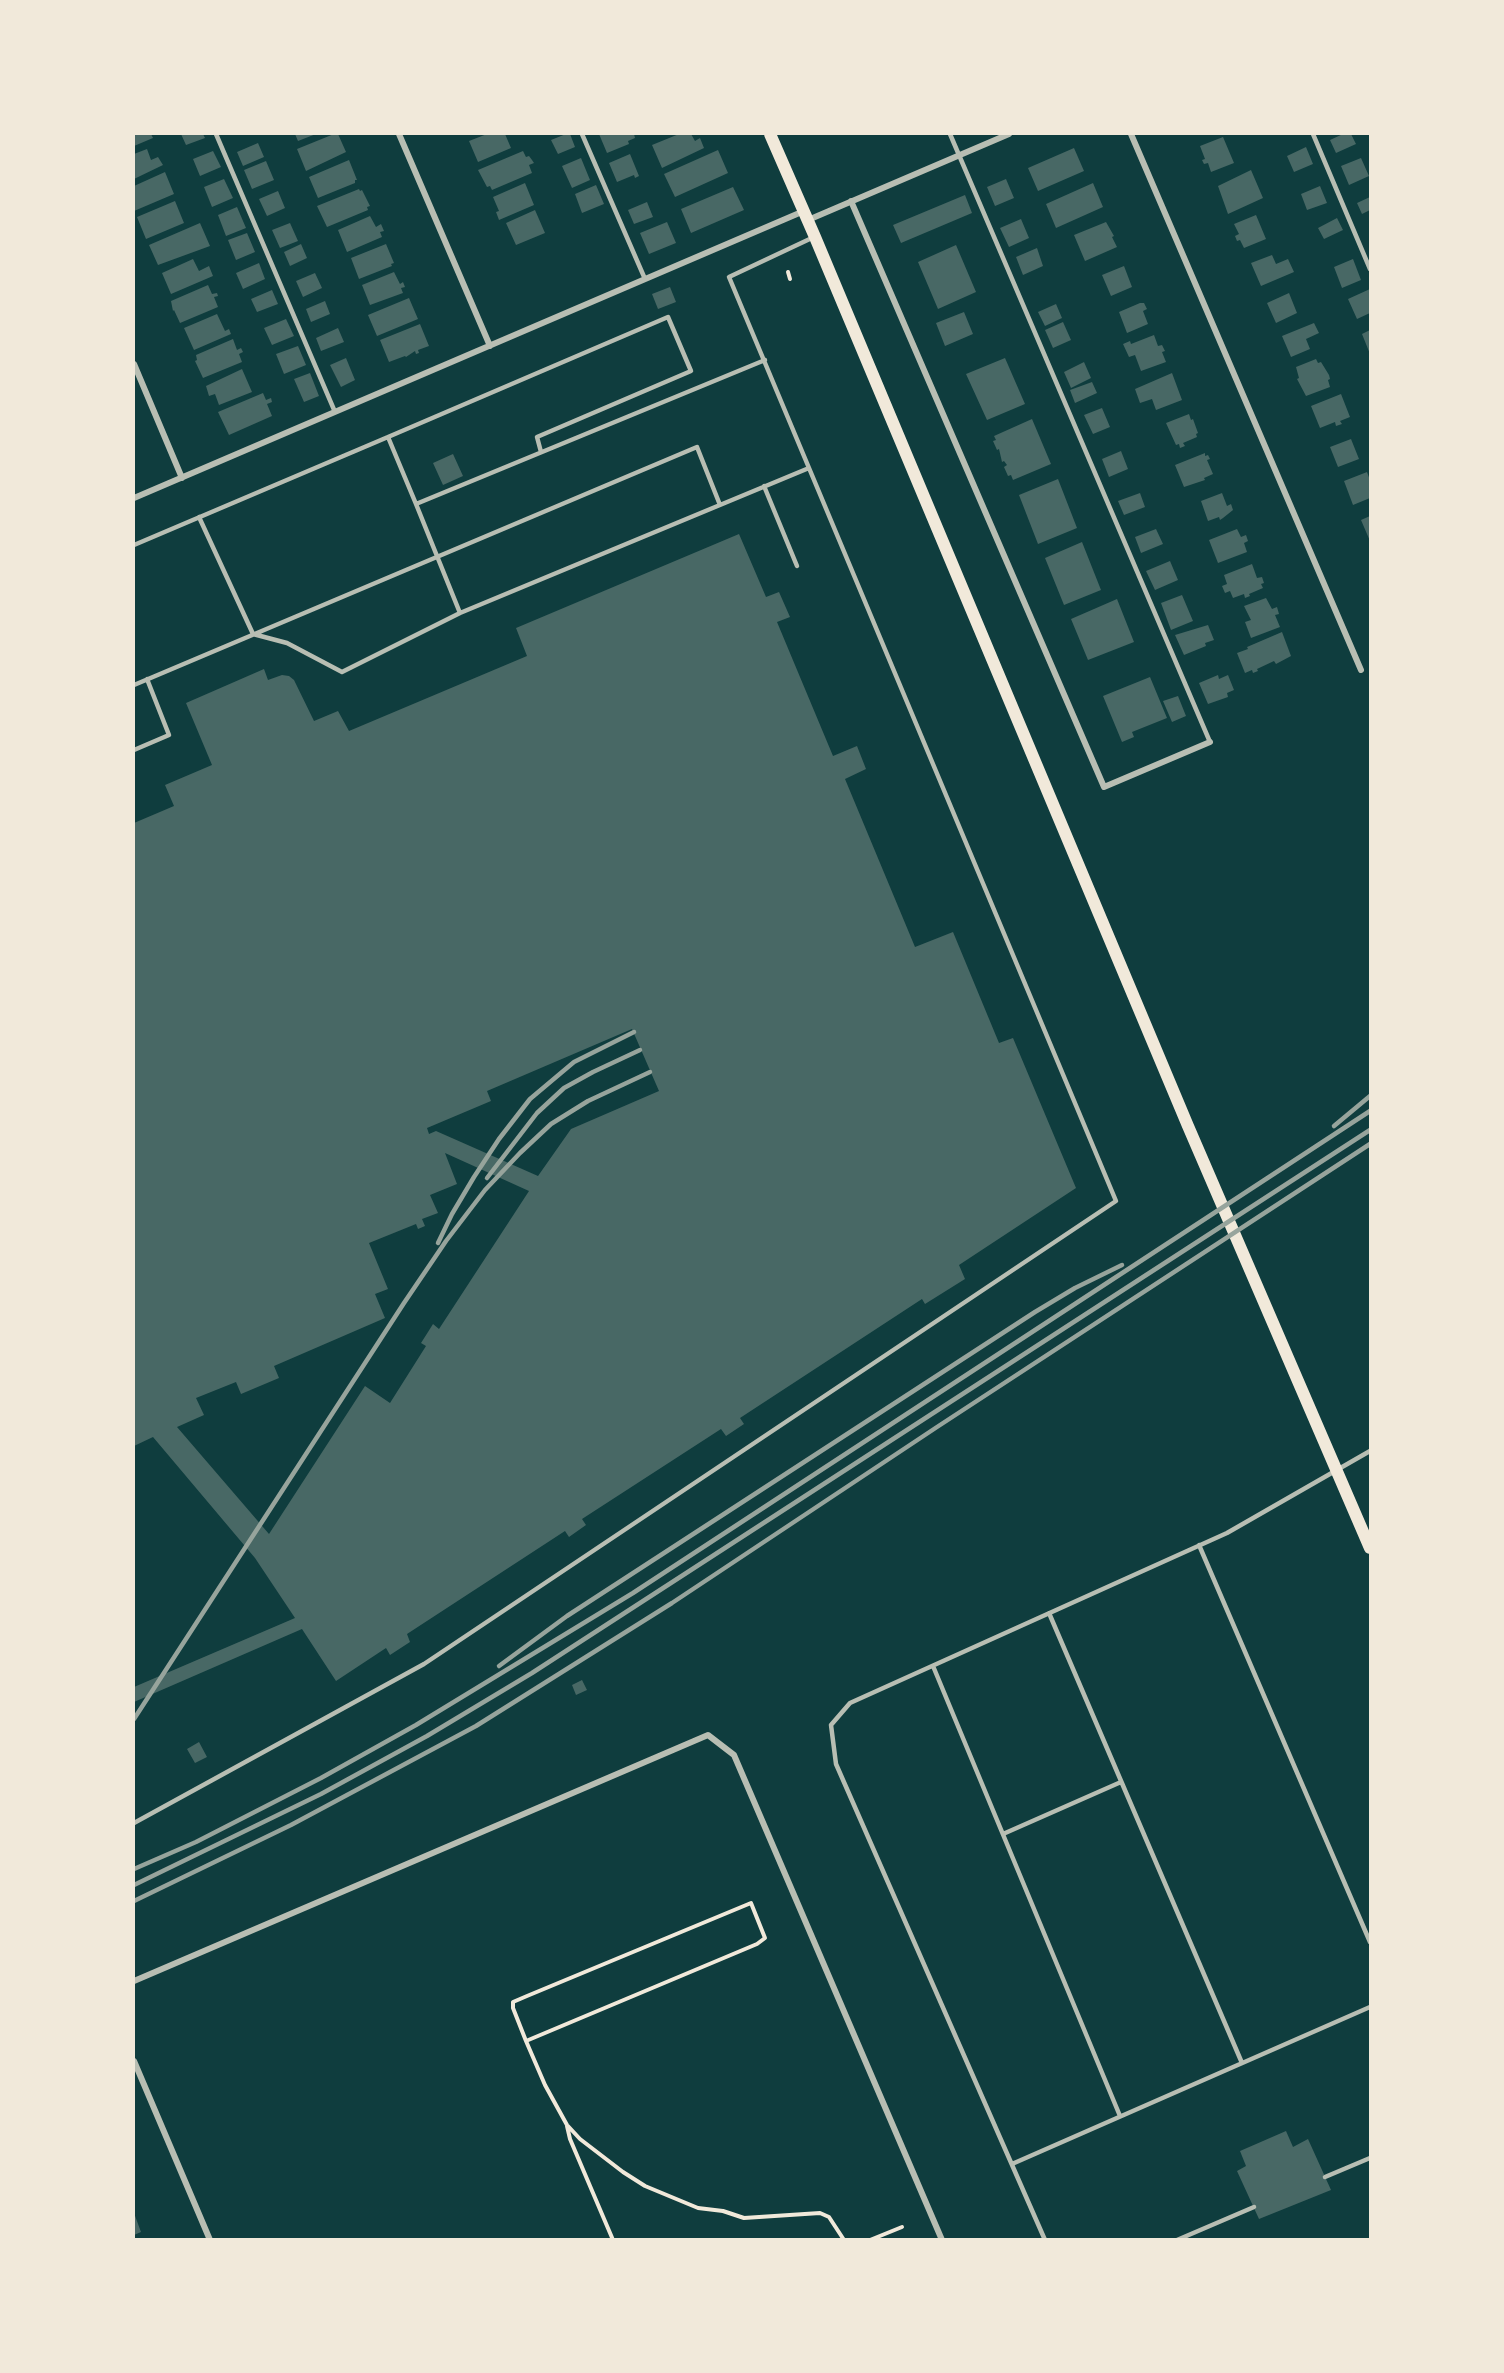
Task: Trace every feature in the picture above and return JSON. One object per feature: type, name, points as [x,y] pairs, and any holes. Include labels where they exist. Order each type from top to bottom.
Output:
[{"type":"main road","points":[[770,134],[1188,1126],[1371,1548]]},
{"type":"street","points":[[399,134],[490,346]]},
{"type":"street","points":[[134,498],[645,279],[806,215],[851,201],[1009,134]]},
{"type":"street","points":[[1131,134],[1361,670]]},
{"type":"street","points":[[851,201],[1104,787],[1210,742]]},
{"type":"street","points":[[134,364],[182,478]]},
{"type":"street","points":[[134,1981],[708,1735],[734,1755],[942,2240]]},
{"type":"street","points":[[134,2061],[210,2240]]},
{"type":"lane","points":[[216,134],[335,412]]},
{"type":"lane","points":[[582,134],[645,279]]},
{"type":"lane","points":[[950,134],[1210,742]]},
{"type":"lane","points":[[1313,134],[1371,269]]},
{"type":"lane","points":[[134,1823],[424,1664],[1116,1202],[729,277],[815,237]]},
{"type":"lane","points":[[134,545],[668,317],[692,371],[537,437],[541,452]]},
{"type":"lane","points":[[416,504],[765,360]]},
{"type":"lane","points":[[388,437],[460,613]]},
{"type":"lane","points":[[134,685],[697,447],[720,505]]},
{"type":"lane","points":[[199,517],[253,634],[287,644],[342,672],[460,613],[809,468]]},
{"type":"lane","points":[[764,486],[797,566]]},
{"type":"lane","points":[[134,750],[170,735],[147,679]]},
{"type":"lane","points":[[1045,2240],[836,1764],[831,1725],[850,1703],[1227,1533],[1371,1451]]},
{"type":"lane","points":[[1199,1545],[1371,1942]]},
{"type":"lane","points":[[1049,1613],[1242,2063]]},
{"type":"lane","points":[[933,1666],[1120,2116]]},
{"type":"lane","points":[[1003,1834],[1122,1782]]},
{"type":"lane","points":[[1012,2164],[1371,2007]]},
{"type":"lane","points":[[1325,2177],[1371,2158]]},
{"type":"lane","points":[[1177,2240],[1254,2207]]},
{"type":"path","points":[[788,272],[790,279]]},
{"type":"path","points":[[526,2041],[757,1944],[765,1938],[751,1903],[513,2002],[513,2008],[526,2041],[545,2085],[567,2125],[580,2139],[623,2172],[645,2186],[698,2208],[723,2211],[744,2217],[820,2213],[829,2217],[844,2240]]},
{"type":"path","points":[[567,2125],[570,2139],[613,2240]]},
{"type":"path","points":[[870,2240],[902,2227]]},
{"type":"building","points":[[134,134],[151,134],[153,138],[134,146]]},
{"type":"building","points":[[181,134],[203,134],[205,138],[186,145]]},
{"type":"building","points":[[295,134],[316,134],[298,141]]},
{"type":"building","points":[[338,134],[346,152],[306,171],[297,149]]},
{"type":"building","points":[[487,134],[505,134],[511,148],[478,162],[469,141]]},
{"type":"building","points":[[570,134],[575,147],[558,154],[551,140]]},
{"type":"building","points":[[599,134],[634,134],[635,138],[628,141],[629,144],[607,153]]},
{"type":"building","points":[[679,134],[691,134],[695,141],[700,138],[704,148],[662,168],[652,145]]},
{"type":"building","points":[[1343,134],[1351,134],[1356,144],[1336,153],[1330,140]]},
{"type":"building","points":[[1223,137],[1234,163],[1211,172],[1208,163],[1204,164],[1202,160],[1205,159],[1200,146]]},
{"type":"building","points":[[258,143],[264,157],[243,166],[237,152]]},
{"type":"building","points":[[1306,147],[1313,164],[1294,172],[1287,156]]},
{"type":"building","points":[[1074,148],[1084,171],[1038,191],[1028,168]]},
{"type":"building","points":[[147,149],[151,160],[158,157],[163,165],[134,179],[134,154]]},
{"type":"building","points":[[718,150],[728,173],[675,197],[664,174]]},
{"type":"building","points":[[213,151],[221,167],[200,176],[193,159]]},
{"type":"building","points":[[523,151],[526,157],[529,156],[534,163],[529,165],[532,173],[492,190],[490,186],[487,187],[478,170]]},
{"type":"building","points":[[630,154],[639,176],[635,178],[634,175],[617,182],[609,163]]},
{"type":"building","points":[[581,158],[590,180],[572,188],[562,166]]},
{"type":"building","points":[[1361,158],[1369,176],[1349,185],[1341,166]]},
{"type":"building","points":[[349,160],[357,180],[355,183],[318,198],[309,177]]},
{"type":"building","points":[[266,161],[274,180],[252,189],[244,170]]},
{"type":"building","points":[[1251,170],[1263,198],[1228,214],[1218,186]]},
{"type":"building","points":[[165,172],[174,194],[134,211],[134,186]]},
{"type":"building","points":[[224,179],[233,198],[212,207],[204,187]]},
{"type":"building","points":[[1006,179],[1014,198],[995,206],[987,187]]},
{"type":"building","points":[[525,183],[534,205],[499,220],[496,212],[499,211],[493,197]]},
{"type":"building","points":[[1093,183],[1103,207],[1056,228],[1046,204]]},
{"type":"building","points":[[596,185],[604,204],[582,213],[575,194]]},
{"type":"building","points":[[1320,186],[1327,203],[1307,210],[1301,194]]},
{"type":"building","points":[[733,187],[744,210],[691,233],[681,209]]},
{"type":"building","points":[[359,189],[362,190],[370,206],[367,207],[368,210],[327,227],[317,206]]},
{"type":"building","points":[[278,191],[285,208],[267,216],[259,199]]},
{"type":"building","points":[[965,195],[972,213],[901,243],[893,225]]},
{"type":"building","points":[[1370,197],[1370,210],[1362,214],[1357,203]]},
{"type":"building","points":[[175,201],[184,223],[146,239],[137,217]]},
{"type":"building","points":[[647,202],[653,217],[634,224],[628,210]]},
{"type":"building","points":[[237,207],[246,228],[226,236],[218,215]]},
{"type":"building","points":[[535,210],[545,233],[516,245],[506,223]]},
{"type":"building","points":[[1256,215],[1266,239],[1244,248],[1240,240],[1237,241],[1235,236],[1239,234],[1234,224]]},
{"type":"building","points":[[370,216],[376,227],[381,224],[384,231],[380,232],[382,237],[347,252],[338,230]]},
{"type":"building","points":[[1337,218],[1343,230],[1324,239],[1318,228]]},
{"type":"building","points":[[1021,219],[1029,238],[1009,247],[1000,228]]},
{"type":"building","points":[[667,222],[676,243],[649,254],[640,233]]},
{"type":"building","points":[[1106,222],[1117,247],[1085,261],[1074,235]]},
{"type":"building","points":[[200,223],[210,246],[158,265],[149,245]]},
{"type":"building","points":[[290,223],[298,241],[280,248],[272,230]]},
{"type":"building","points":[[247,233],[255,252],[236,260],[228,240]]},
{"type":"building","points":[[301,244],[307,258],[290,266],[284,252]]},
{"type":"building","points":[[386,244],[394,263],[391,264],[392,266],[359,279],[351,258]]},
{"type":"building","points":[[956,245],[976,292],[938,309],[918,262]]},
{"type":"building","points":[[1037,248],[1043,266],[1023,275],[1016,257]]},
{"type":"building","points":[[1272,255],[1276,264],[1288,259],[1294,272],[1261,286],[1251,263]]},
{"type":"building","points":[[193,259],[199,271],[209,266],[213,276],[171,294],[162,273]]},
{"type":"building","points":[[1353,259],[1361,280],[1342,288],[1334,267]]},
{"type":"building","points":[[259,263],[265,279],[243,289],[236,273]]},
{"type":"building","points":[[1124,266],[1132,287],[1111,296],[1102,275]]},
{"type":"building","points":[[394,272],[400,284],[403,282],[405,287],[401,288],[403,293],[370,305],[362,285]]},
{"type":"building","points":[[315,273],[322,288],[303,297],[296,281]]},
{"type":"building","points":[[208,285],[212,294],[217,293],[218,296],[214,297],[218,307],[180,323],[173,311],[171,301]]},
{"type":"building","points":[[670,287],[676,302],[658,309],[652,294]]},
{"type":"building","points":[[1370,289],[1370,313],[1357,319],[1348,299]]},
{"type":"building","points":[[272,290],[278,304],[257,312],[251,299]]},
{"type":"building","points":[[1289,293],[1297,313],[1276,323],[1267,303]]},
{"type":"building","points":[[409,298],[418,319],[377,336],[368,315]]},
{"type":"building","points":[[325,301],[330,314],[311,322],[306,309]]},
{"type":"building","points":[[1144,303],[1147,309],[1143,311],[1148,324],[1127,333],[1119,312]]},
{"type":"building","points":[[1056,304],[1062,318],[1045,326],[1038,312]]},
{"type":"building","points":[[964,312],[973,334],[945,346],[936,323]]},
{"type":"building","points":[[217,314],[225,331],[229,329],[231,334],[194,350],[184,328]]},
{"type":"building","points":[[286,319],[294,336],[272,345],[264,328]]},
{"type":"building","points":[[1063,322],[1071,340],[1053,348],[1045,330]]},
{"type":"building","points":[[1314,323],[1319,333],[1306,339],[1310,349],[1291,357],[1282,336]]},
{"type":"building","points":[[420,324],[429,346],[418,350],[419,353],[416,354],[415,351],[406,357],[389,362],[380,340]]},
{"type":"building","points":[[338,328],[344,342],[321,351],[316,338]]},
{"type":"building","points":[[1370,330],[1370,354],[1362,334]]},
{"type":"building","points":[[1154,335],[1158,346],[1162,345],[1165,351],[1162,352],[1166,362],[1141,371],[1135,355],[1129,357],[1123,344],[1130,341],[1131,344]]},
{"type":"building","points":[[233,339],[237,350],[241,348],[243,352],[239,354],[242,362],[203,378],[195,361],[197,360],[196,355]]},
{"type":"building","points":[[298,346],[306,365],[284,374],[276,354]]},
{"type":"building","points":[[346,358],[355,380],[341,387],[330,365]]},
{"type":"building","points":[[1005,358],[1025,404],[987,420],[966,374]]},
{"type":"building","points":[[1316,359],[1318,363],[1321,362],[1329,375],[1330,387],[1306,396],[1297,379],[1299,378],[1296,367]]},
{"type":"building","points":[[1084,362],[1091,378],[1071,388],[1064,372]]},
{"type":"building","points":[[242,369],[252,392],[219,405],[215,394],[209,396],[206,386]]},
{"type":"building","points":[[310,373],[319,396],[304,402],[294,379]]},
{"type":"building","points":[[1172,373],[1182,400],[1156,410],[1152,399],[1140,403],[1135,389]]},
{"type":"building","points":[[1092,382],[1097,393],[1075,403],[1070,390]]},
{"type":"building","points":[[263,393],[266,400],[271,398],[272,402],[267,404],[272,416],[229,435],[218,412]]},
{"type":"building","points":[[1341,394],[1350,417],[1340,421],[1342,424],[1336,426],[1335,422],[1320,428],[1311,406]]},
{"type":"building","points":[[1102,408],[1110,427],[1093,434],[1084,415]]},
{"type":"building","points":[[1189,414],[1198,433],[1197,437],[1183,443],[1185,446],[1180,448],[1179,444],[1176,445],[1166,423]]},
{"type":"building","points":[[1032,419],[1051,464],[1013,480],[1011,475],[1008,476],[1004,467],[1007,465],[1004,461],[1002,462],[999,449],[997,450],[993,441],[996,440],[994,436]]},
{"type":"building","points":[[1351,439],[1359,459],[1338,467],[1330,447]]},
{"type":"building","points":[[1121,451],[1128,469],[1109,477],[1102,459]]},
{"type":"building","points":[[1205,453],[1205,456],[1208,455],[1210,459],[1207,460],[1213,474],[1204,478],[1205,480],[1184,487],[1175,465]]},
{"type":"building","points":[[453,454],[463,476],[443,485],[433,463]]},
{"type":"building","points":[[1367,472],[1370,480],[1370,498],[1353,505],[1344,481]]},
{"type":"building","points":[[1058,479],[1077,528],[1038,544],[1019,495]]},
{"type":"building","points":[[1140,493],[1145,507],[1124,515],[1118,501]]},
{"type":"building","points":[[1222,493],[1227,506],[1231,504],[1233,510],[1220,520],[1219,517],[1208,521],[1201,501]]},
{"type":"building","points":[[1370,516],[1370,541],[1361,520]]},
{"type":"building","points":[[1156,529],[1163,544],[1141,553],[1135,537]]},
{"type":"building","points":[[1237,529],[1241,537],[1246,535],[1248,541],[1244,543],[1247,552],[1218,563],[1209,540]]},
{"type":"building","points":[[739,534],[766,597],[779,592],[790,617],[777,622],[833,756],[857,746],[866,769],[845,779],[915,947],[953,932],[999,1043],[1013,1038],[1076,1188],[959,1265],[965,1279],[925,1304],[922,1299],[740,1418],[744,1424],[726,1436],[721,1429],[582,1519],[586,1525],[569,1537],[565,1531],[407,1634],[410,1642],[390,1655],[386,1648],[336,1681],[302,1629],[134,1702],[134,1687],[295,1618],[255,1558],[153,1437],[134,1446],[134,823],[174,806],[165,785],[212,765],[186,703],[264,669],[268,680],[282,675],[294,680],[314,721],[338,711],[349,731],[527,656],[516,628]],"holes":[[[632,1029],[659,1091],[571,1129],[538,1176],[436,1131],[429,1134],[427,1128],[491,1101],[487,1091]],[[445,1153],[529,1191],[439,1329],[433,1324],[421,1343],[426,1346],[390,1403],[365,1386],[269,1534],[177,1427],[204,1415],[196,1398],[236,1382],[241,1394],[279,1378],[274,1366],[385,1318],[375,1294],[388,1289],[369,1243],[416,1224],[418,1229],[425,1226],[422,1219],[438,1213],[430,1195],[457,1184]]]},
{"type":"building","points":[[1082,542],[1101,590],[1064,605],[1045,558]]},
{"type":"building","points":[[1170,561],[1178,580],[1155,590],[1146,571]]},
{"type":"building","points":[[1252,564],[1257,578],[1262,577],[1263,588],[1245,598],[1244,594],[1233,598],[1230,591],[1225,593],[1222,586],[1227,584],[1224,575]]},
{"type":"building","points":[[1182,595],[1193,621],[1171,630],[1161,603]]},
{"type":"building","points":[[1266,598],[1272,609],[1277,607],[1279,614],[1275,615],[1280,627],[1251,638],[1245,622],[1251,620],[1244,606]]},
{"type":"building","points":[[1117,599],[1134,642],[1088,660],[1071,619]]},
{"type":"building","points":[[1208,625],[1214,640],[1184,655],[1175,635]]},
{"type":"building","points":[[1282,632],[1291,656],[1276,664],[1274,661],[1253,673],[1252,670],[1245,673],[1237,653]]},
{"type":"building","points":[[1218,675],[1219,679],[1228,675],[1234,690],[1227,693],[1228,697],[1208,704],[1199,683]]},
{"type":"building","points":[[1150,677],[1167,718],[1132,732],[1134,737],[1122,742],[1103,696]]},
{"type":"building","points":[[1178,696],[1186,716],[1172,722],[1163,701]]},
{"type":"building","points":[[582,1680],[587,1690],[576,1695],[572,1685]]},
{"type":"building","points":[[199,1742],[207,1757],[195,1763],[187,1749]]},
{"type":"building","points":[[1286,2131],[1293,2147],[1308,2139],[1331,2190],[1259,2219],[1237,2171],[1246,2166],[1240,2151]]},
{"type":"building","points":[[134,2213],[141,2232],[134,2235]]},
{"type":"railway","points":[[438,1243],[474,1177],[499,1139],[530,1099],[574,1062],[634,1032]]},
{"type":"railway","points":[[487,1178],[537,1113],[564,1088],[640,1050]]},
{"type":"railway","points":[[134,1719],[404,1303],[446,1241],[485,1190],[551,1124],[588,1101],[650,1072]]},
{"type":"railway","points":[[1334,1126],[1370,1096]]},
{"type":"railway","points":[[134,1869],[196,1842],[321,1778],[416,1725],[633,1593],[1370,1111]]},
{"type":"railway","points":[[134,1885],[321,1794],[427,1736],[532,1673],[1370,1130]]},
{"type":"railway","points":[[134,1901],[291,1825],[476,1726],[672,1603],[1370,1144]]},
{"type":"railway","points":[[499,1666],[567,1616],[1035,1312],[1075,1288],[1122,1265]]}]
